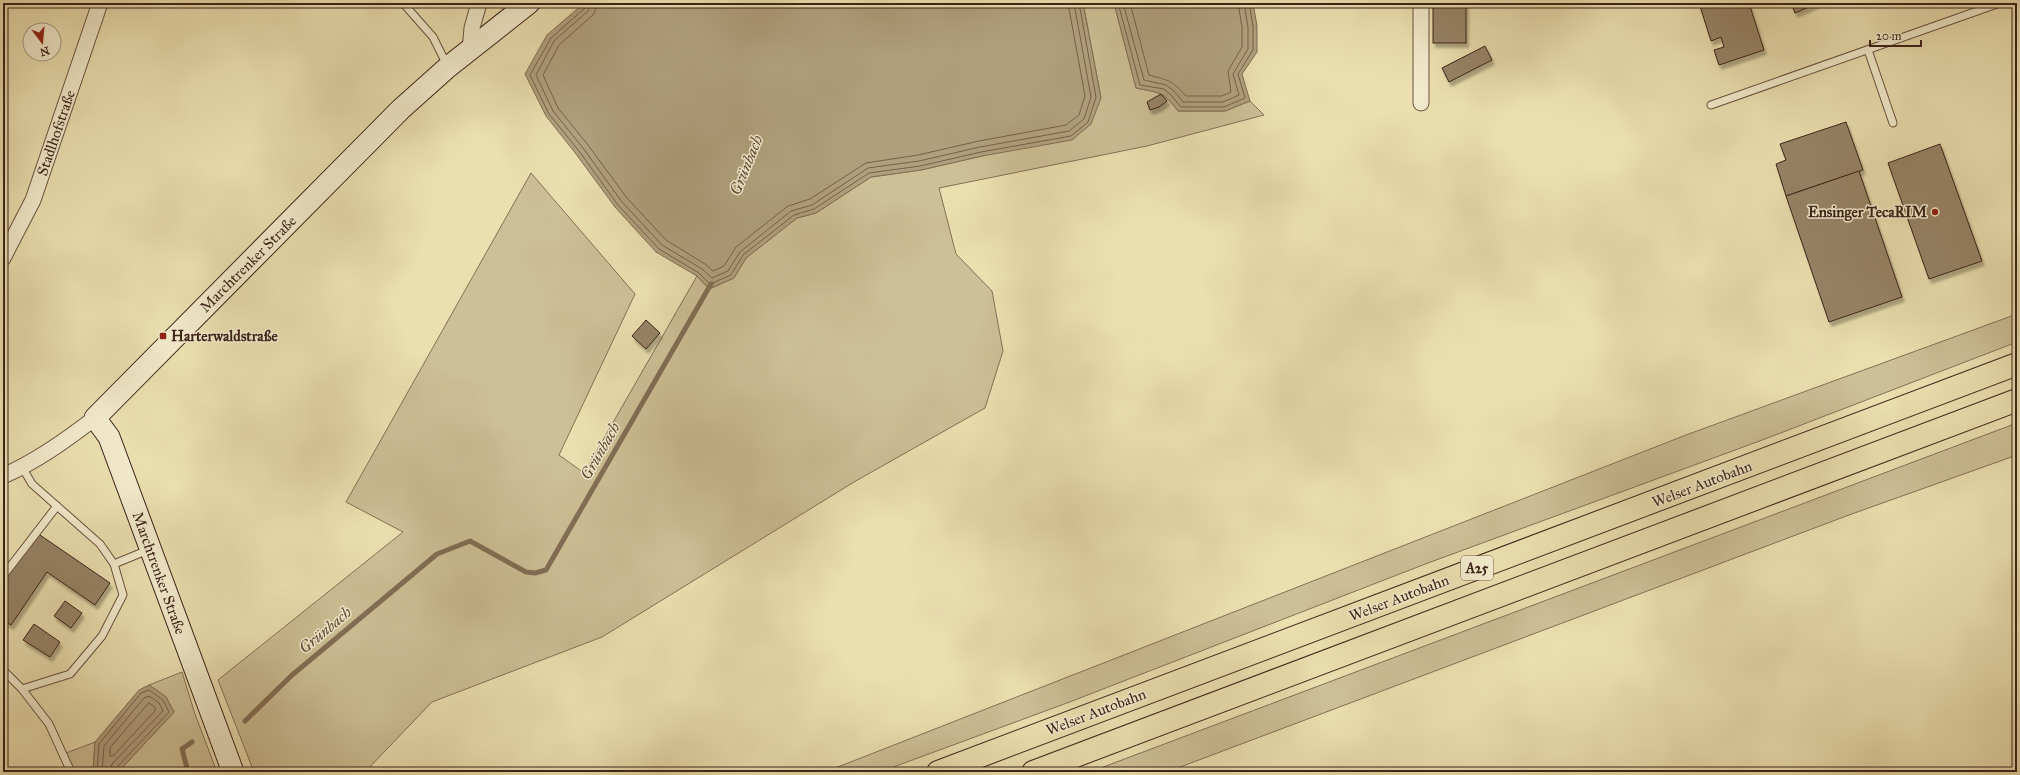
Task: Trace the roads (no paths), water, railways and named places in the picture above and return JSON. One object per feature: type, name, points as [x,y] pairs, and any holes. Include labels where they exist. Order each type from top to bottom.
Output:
[{"type":"highway","name":"Welser Autobahn","points":[[938,772],[2017,364]]},
{"type":"highway","name":"A25","points":[[1033,772],[2017,400]]},
{"type":"street","name":"Stadlhofstraße","points":[[3,258],[33,200],[100,3]]},
{"type":"street","points":[[470,50],[472,28],[479,3]]},
{"type":"street","points":[[470,50],[529,3]]},
{"type":"street","points":[[1421,3],[1421,103]]},
{"type":"street","name":"Marchtrenker Straße","points":[[233,772],[108,437],[96,418],[401,109],[448,67],[470,50]]},
{"type":"street","points":[[3,476],[22,467],[60,444],[96,418]]},
{"type":"lane","points":[[403,3],[433,37],[448,67]]},
{"type":"lane","points":[[1711,105],[2000,3]]},
{"type":"lane","points":[[1868,50],[1893,123]]},
{"type":"lane","points":[[22,467],[32,484],[100,544],[114,564],[123,595],[102,636],[70,674],[22,689]]},
{"type":"lane","points":[[3,576],[58,506]]},
{"type":"lane","points":[[114,564],[150,549]]},
{"type":"lane","points":[[3,670],[22,689],[49,724],[71,772]]},
{"type":"water","points":[[584,3],[1083,3],[1101,98],[1091,124],[1072,140],[982,156],[921,170],[871,177],[816,213],[797,218],[746,258],[734,278],[709,289],[697,276],[656,252],[615,207],[546,116],[525,74],[547,35]]},
{"type":"water","points":[[1114,3],[1253,3],[1257,26],[1257,52],[1242,74],[1250,101],[1225,111],[1178,111],[1164,96],[1151,91],[1136,88]]},
{"type":"water","points":[[149,685],[166,697],[174,712],[118,772],[93,772],[95,742],[139,690]]},
{"type":"waterway","name":"Grünbach","points":[[245,721],[291,676],[437,554],[470,541],[526,572],[535,573],[546,570],[711,284]]},
{"type":"waterway","name":"Grünbach","points":[[188,772],[182,749],[192,742]]},
{"type":"place","name":"Ensinger TecaRIM","points":[[1935,212]]},
{"type":"place","name":"Harterwaldstraße","points":[[163,336]]}]
